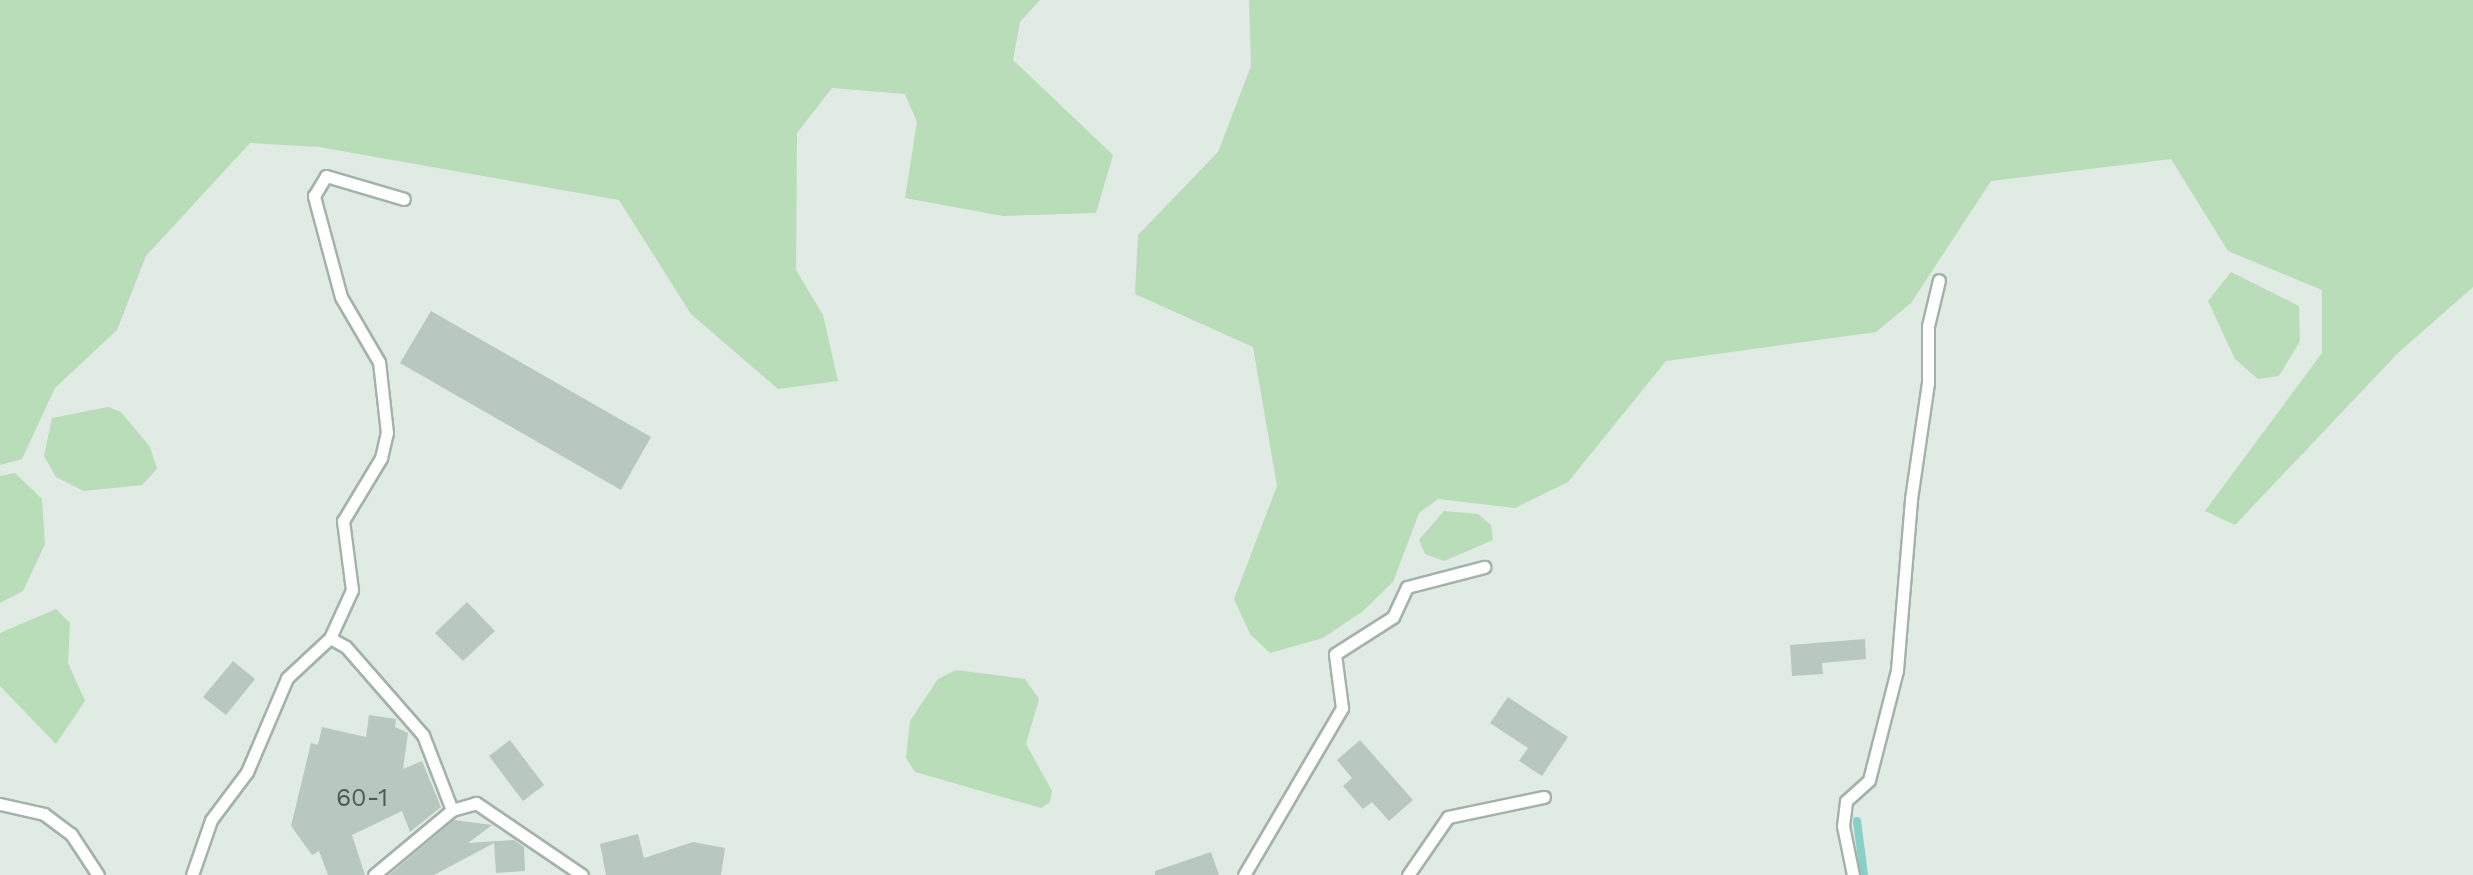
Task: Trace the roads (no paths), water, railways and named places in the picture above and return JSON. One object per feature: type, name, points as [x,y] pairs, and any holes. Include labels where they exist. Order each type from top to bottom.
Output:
[{"type":"lane","points":[[192,875],[210,820],[247,772],[287,678],[330,638],[352,590],[343,521],[381,458],[387,432],[379,362],[341,297],[314,196],[326,176],[404,199]]},
{"type":"lane","points":[[1853,875],[1843,826],[1846,801],[1868,780],[1897,670],[1911,499],[1928,382],[1928,326],[1939,280]]},
{"type":"lane","points":[[1244,875],[1342,708],[1334,654],[1394,617],[1407,588],[1484,566]]},
{"type":"lane","points":[[330,638],[346,647],[423,735],[452,810]]},
{"type":"lane","points":[[1408,875],[1448,817],[1544,797]]},
{"type":"lane","points":[[0,804],[58,824],[98,875]]},
{"type":"lane","points":[[374,875],[452,810],[476,804],[582,875]]},
{"type":"waterway","points":[[1857,821],[1864,875]]}]
